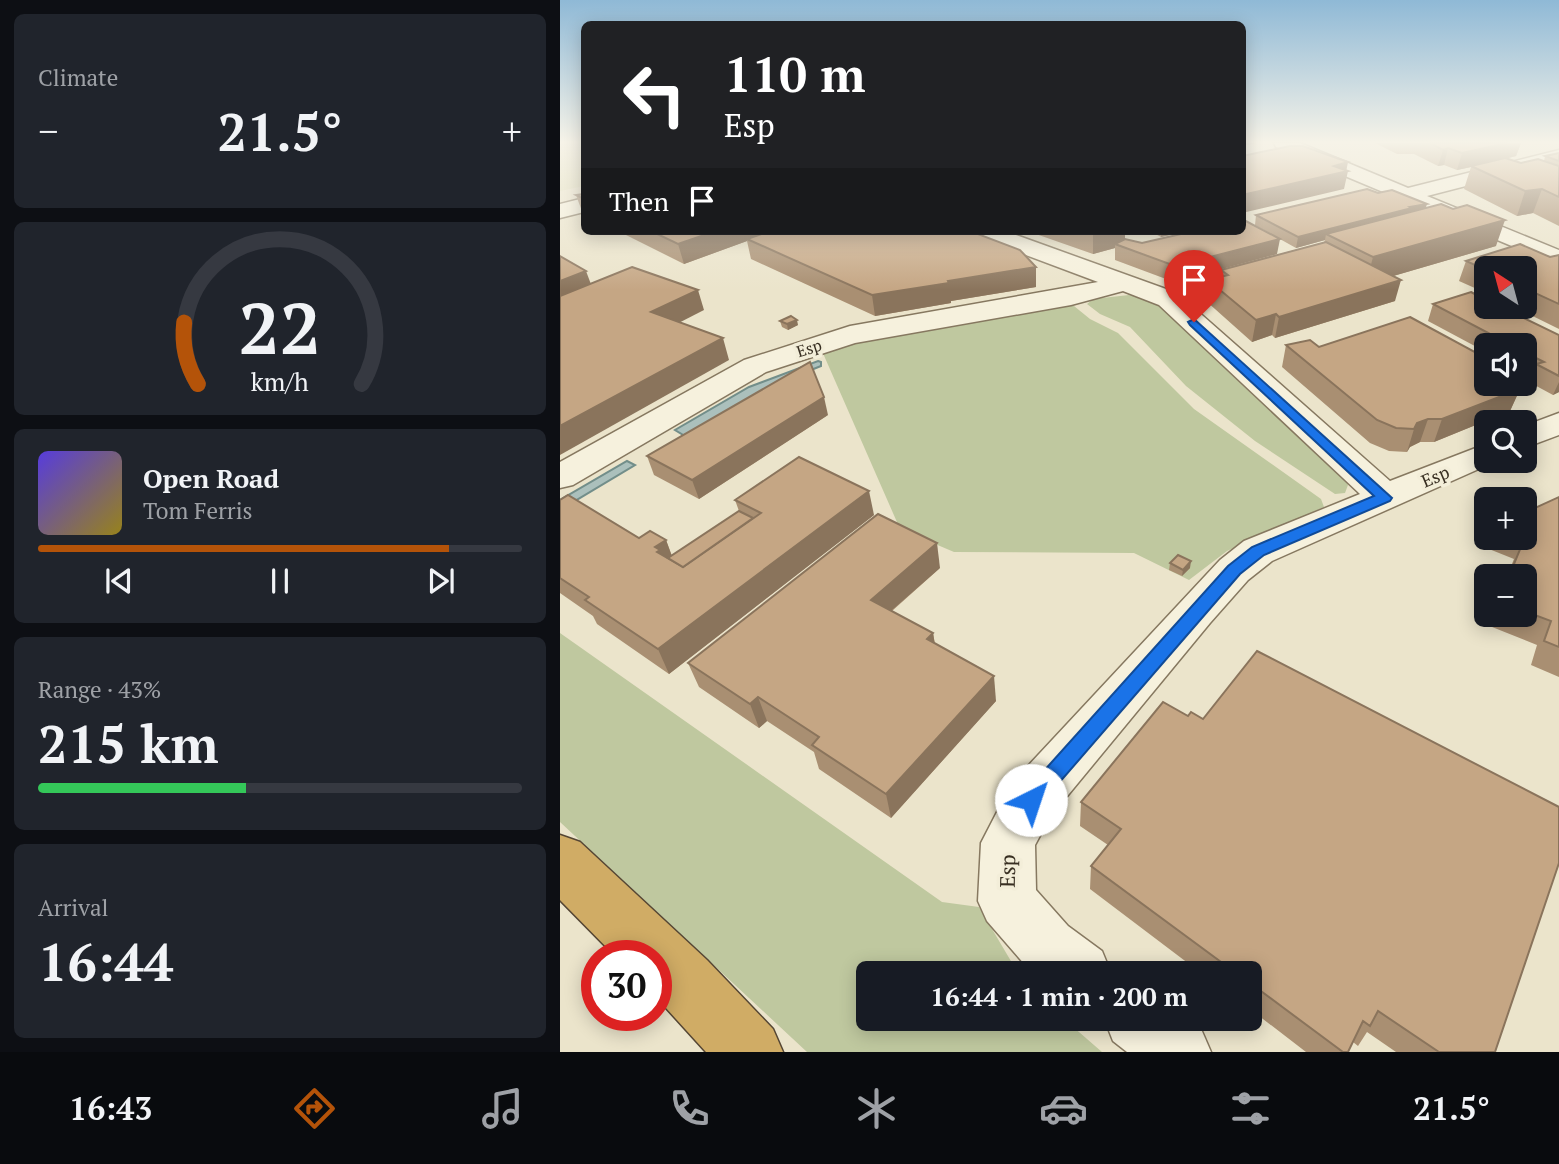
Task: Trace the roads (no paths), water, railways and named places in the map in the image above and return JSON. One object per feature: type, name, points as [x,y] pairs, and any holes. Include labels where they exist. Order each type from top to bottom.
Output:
[{"type":"highway","points":[[560,861],[685,982],[750,1052]]},
{"type":"street","points":[[1398,192],[1559,259]]},
{"type":"street","points":[[1405,195],[1416,192]]},
{"type":"street","points":[[994,235],[1159,295],[1178,307],[1385,498]]},
{"type":"street","name":"Esp","points":[[560,477],[755,366],[850,335],[1071,298],[1125,283]]},
{"type":"street","points":[[1537,432],[1559,423]]},
{"type":"street","name":"Esp","points":[[1065,961],[1047,947],[1007,901],[1008,844],[1031,800],[1234,570],[1258,551],[1474,459]]},
{"type":"street","points":[[1152,1031],[1178,1052]]}]
